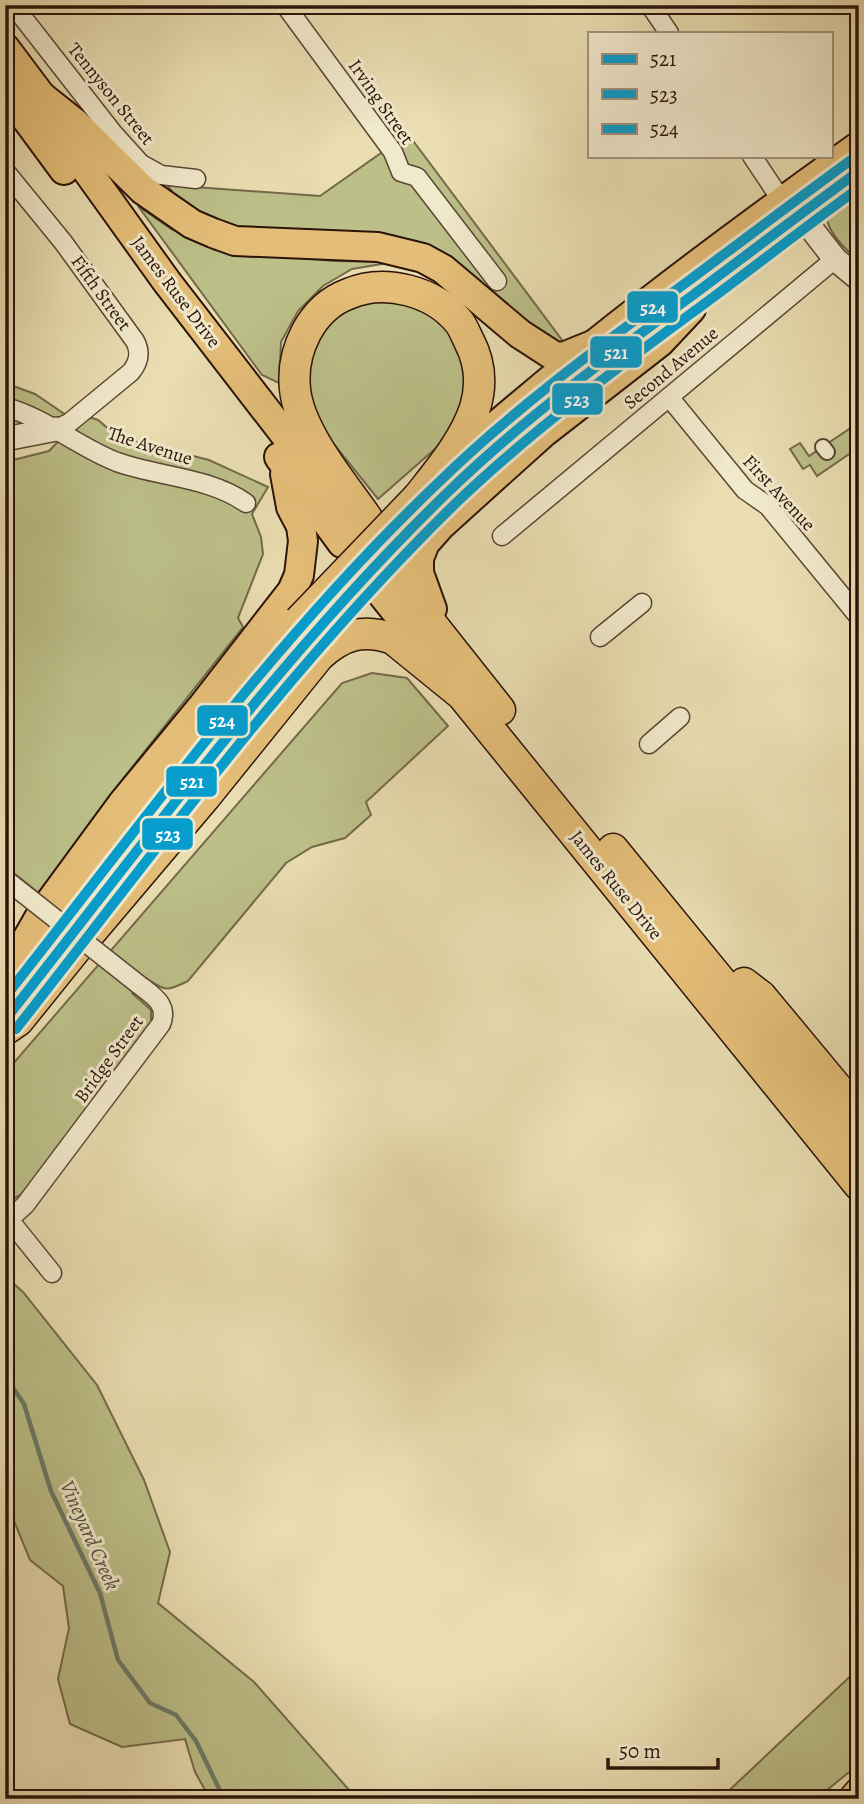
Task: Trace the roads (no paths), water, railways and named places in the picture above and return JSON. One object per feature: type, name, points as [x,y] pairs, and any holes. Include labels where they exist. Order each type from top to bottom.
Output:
[{"type":"highway","points":[[5,1020],[65,927],[307,627],[424,503],[467,427],[480,380],[474,350],[459,322],[435,301],[407,289],[377,288],[348,293],[324,309],[304,334],[296,361],[295,390],[300,409],[355,530]]},
{"type":"highway","name":"James Ruse Drive","points":[[386,571],[420,609],[859,1150]]},
{"type":"highway","points":[[5,987],[65,927],[206,796],[319,656],[333,643],[351,635],[368,632],[393,639],[462,695]]},
{"type":"highway","name":"James Ruse Drive","points":[[462,695],[859,1185]]},
{"type":"highway","points":[[5,1030],[18,1021],[65,927]]},
{"type":"highway","points":[[694,946],[703,948],[761,996],[859,1114]]},
{"type":"main road","name":"James Ruse Drive","points":[[5,48],[41,96],[60,133],[167,282],[355,530]]},
{"type":"main road","name":"James Ruse Drive","points":[[5,90],[282,461],[355,530]]},
{"type":"main road","points":[[41,96],[75,123],[143,190],[212,233],[235,241],[378,247],[422,258],[461,282],[489,292],[520,334],[554,356],[563,357],[595,344]]},
{"type":"main road","points":[[442,636],[419,573],[419,558],[425,542],[467,499],[543,433],[660,341],[791,207],[859,146]]},
{"type":"main road","points":[[424,503],[465,452],[595,344],[791,207],[859,171]]},
{"type":"main road","points":[[424,503],[593,368],[737,262]]},
{"type":"main road","points":[[489,292],[540,388],[540,402],[532,416]]},
{"type":"main road","points":[[5,977],[65,927],[122,804],[292,591],[299,575],[303,541],[301,526],[291,507],[282,461]]},
{"type":"main road","name":"James Ruse Drive","points":[[386,571],[462,695]]},
{"type":"street","name":"Tennyson Street","points":[[13,5],[113,133],[141,164],[161,175],[196,179]]},
{"type":"street","name":"Irving Street","points":[[285,5],[393,152],[401,172],[417,177],[489,292]]},
{"type":"street","points":[[650,5],[668,32]]},
{"type":"street","points":[[754,158],[835,259],[859,279]]},
{"type":"street","name":"Fifth Street","points":[[5,171],[64,242],[135,341],[139,351],[138,362],[127,375],[69,423],[56,429],[5,439]]},
{"type":"street","name":"Second Avenue","points":[[502,536],[835,259]]},
{"type":"street","name":"First Avenue","points":[[669,397],[745,489],[768,506],[859,617]]},
{"type":"street","name":"The Avenue","points":[[5,407],[18,410],[116,461],[225,491],[246,503]]},
{"type":"street","points":[[600,637],[642,603]]},
{"type":"street","points":[[649,744],[680,717]]},
{"type":"street","name":"Bridge Street","points":[[5,878],[138,984],[161,1004],[163,1013],[160,1024],[26,1205],[5,1224]]},
{"type":"street","points":[[5,1224],[15,1227],[52,1273]]},
{"type":"street","points":[[5,1792],[9,1799]]},
{"type":"waterway","name":"Vineyard Creek","points":[[5,1376],[24,1404],[51,1491],[100,1593],[118,1660],[150,1703],[176,1715],[196,1741],[224,1799]]}]
